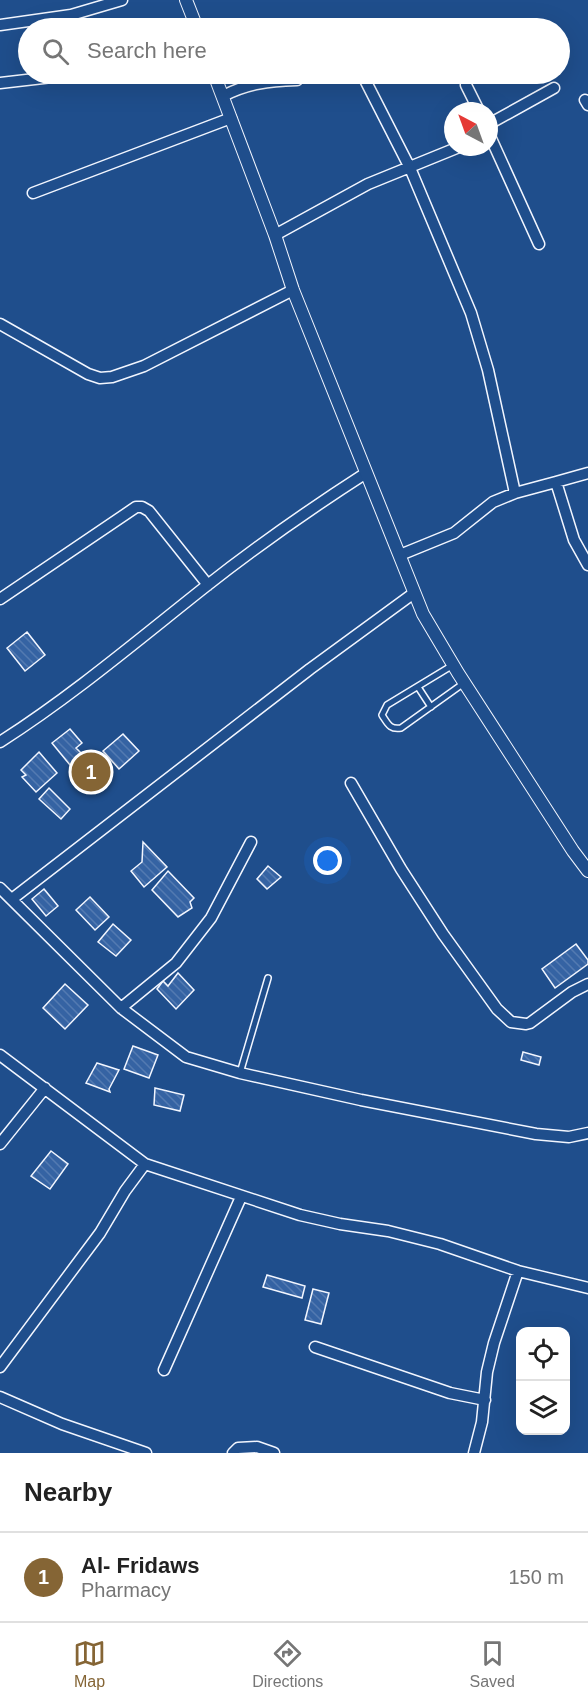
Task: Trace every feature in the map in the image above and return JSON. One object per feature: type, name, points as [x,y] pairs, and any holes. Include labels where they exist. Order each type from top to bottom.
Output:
[{"type":"street","points":[[50,18],[71,15],[122,0]]},
{"type":"street","points":[[186,0],[193,18]]},
{"type":"street","points":[[0,25],[18,22]]},
{"type":"street","points":[[0,83],[18,81]]},
{"type":"street","points":[[218,84],[275,235],[293,290],[414,593],[434,635],[464,683],[588,871]]},
{"type":"street","points":[[223,96],[240,87],[260,84]]},
{"type":"street","points":[[367,84],[410,168],[471,313],[488,370],[515,493]]},
{"type":"street","points":[[466,85],[474,102]]},
{"type":"street","points":[[498,125],[554,88]]},
{"type":"street","points":[[33,193],[231,118]]},
{"type":"street","points":[[498,151],[539,244]]},
{"type":"street","points":[[275,235],[368,184],[444,153]]},
{"type":"street","points":[[0,324],[88,374],[100,378],[112,377],[144,366],[293,290]]},
{"type":"street","points":[[0,742],[82,684],[207,585],[303,513],[366,473]]},
{"type":"street","points":[[400,555],[454,533],[493,502],[515,493],[588,473]]},
{"type":"street","points":[[556,482],[574,540],[588,565]]},
{"type":"street","points":[[0,599],[136,507],[142,507],[149,512],[207,585]]},
{"type":"street","points":[[12,899],[310,669],[414,593]]},
{"type":"street","points":[[351,783],[401,869],[443,934],[497,1010],[511,1022],[530,1023],[572,992],[588,984]]},
{"type":"street","points":[[121,1008],[176,963],[210,918],[251,842]]},
{"type":"street","points":[[0,888],[121,1008],[186,1057],[240,1073],[361,1101],[536,1134],[569,1137],[588,1134]]},
{"type":"street","points":[[0,1055],[145,1164],[241,1197],[310,1217],[388,1231],[440,1244],[518,1271],[588,1287]]},
{"type":"street","points":[[0,1144],[45,1088]]},
{"type":"street","points":[[0,1367],[100,1233],[125,1191],[145,1164]]},
{"type":"street","points":[[164,1370],[241,1197]]},
{"type":"street","points":[[474,1453],[482,1422],[487,1372],[494,1343],[518,1271]]},
{"type":"street","points":[[315,1347],[450,1393],[485,1400]]},
{"type":"street","points":[[0,1397],[62,1424],[146,1453]]},
{"type":"street","points":[[233,1453],[238,1448],[257,1447],[274,1453]]},
{"type":"lane","points":[[453,665],[387,705],[382,715],[390,727],[401,728],[464,683]]},
{"type":"lane","points":[[418,687],[431,707]]},
{"type":"lane","points":[[240,1073],[268,978]]},
{"type":"building","points":[[27,632],[45,655],[25,671],[7,648]]},
{"type":"building","points":[[70,729],[82,743],[76,748],[83,755],[70,765],[52,743]]},
{"type":"building","points":[[123,734],[139,751],[119,769],[103,751]]},
{"type":"building","points":[[39,752],[57,773],[36,792],[22,777],[26,775],[21,770]]},
{"type":"building","points":[[94,754],[109,772],[99,782],[95,778],[83,790],[70,775]]},
{"type":"building","points":[[49,788],[70,809],[61,819],[39,799]]},
{"type":"building","points":[[143,842],[167,867],[144,887],[131,871],[142,862]]},
{"type":"building","points":[[268,866],[281,877],[267,889],[257,879]]},
{"type":"building","points":[[168,871],[194,898],[190,902],[192,908],[178,917],[152,890]]},
{"type":"building","points":[[44,889],[58,906],[46,916],[32,899]]},
{"type":"building","points":[[90,897],[109,917],[95,930],[76,910]]},
{"type":"building","points":[[113,924],[131,940],[116,956],[98,942]]},
{"type":"building","points":[[576,944],[588,960],[588,964],[555,988],[542,969]]},
{"type":"building","points":[[178,973],[194,990],[176,1009],[157,989],[163,981],[168,986]]},
{"type":"building","points":[[65,984],[88,1005],[65,1029],[43,1008]]},
{"type":"building","points":[[133,1046],[158,1055],[149,1078],[124,1069]]},
{"type":"building","points":[[523,1052],[541,1057],[539,1065],[521,1060]]},
{"type":"building","points":[[97,1063],[119,1070],[109,1089],[110,1092],[86,1083]]},
{"type":"building","points":[[155,1088],[184,1095],[180,1111],[154,1105]]},
{"type":"building","points":[[51,1151],[68,1164],[50,1189],[31,1176]]},
{"type":"building","points":[[267,1275],[305,1286],[302,1298],[263,1287]]},
{"type":"building","points":[[313,1289],[329,1293],[321,1324],[305,1320]]},
{"type":"place","name":"Al- Fridaws","points":[[91,772]]}]
